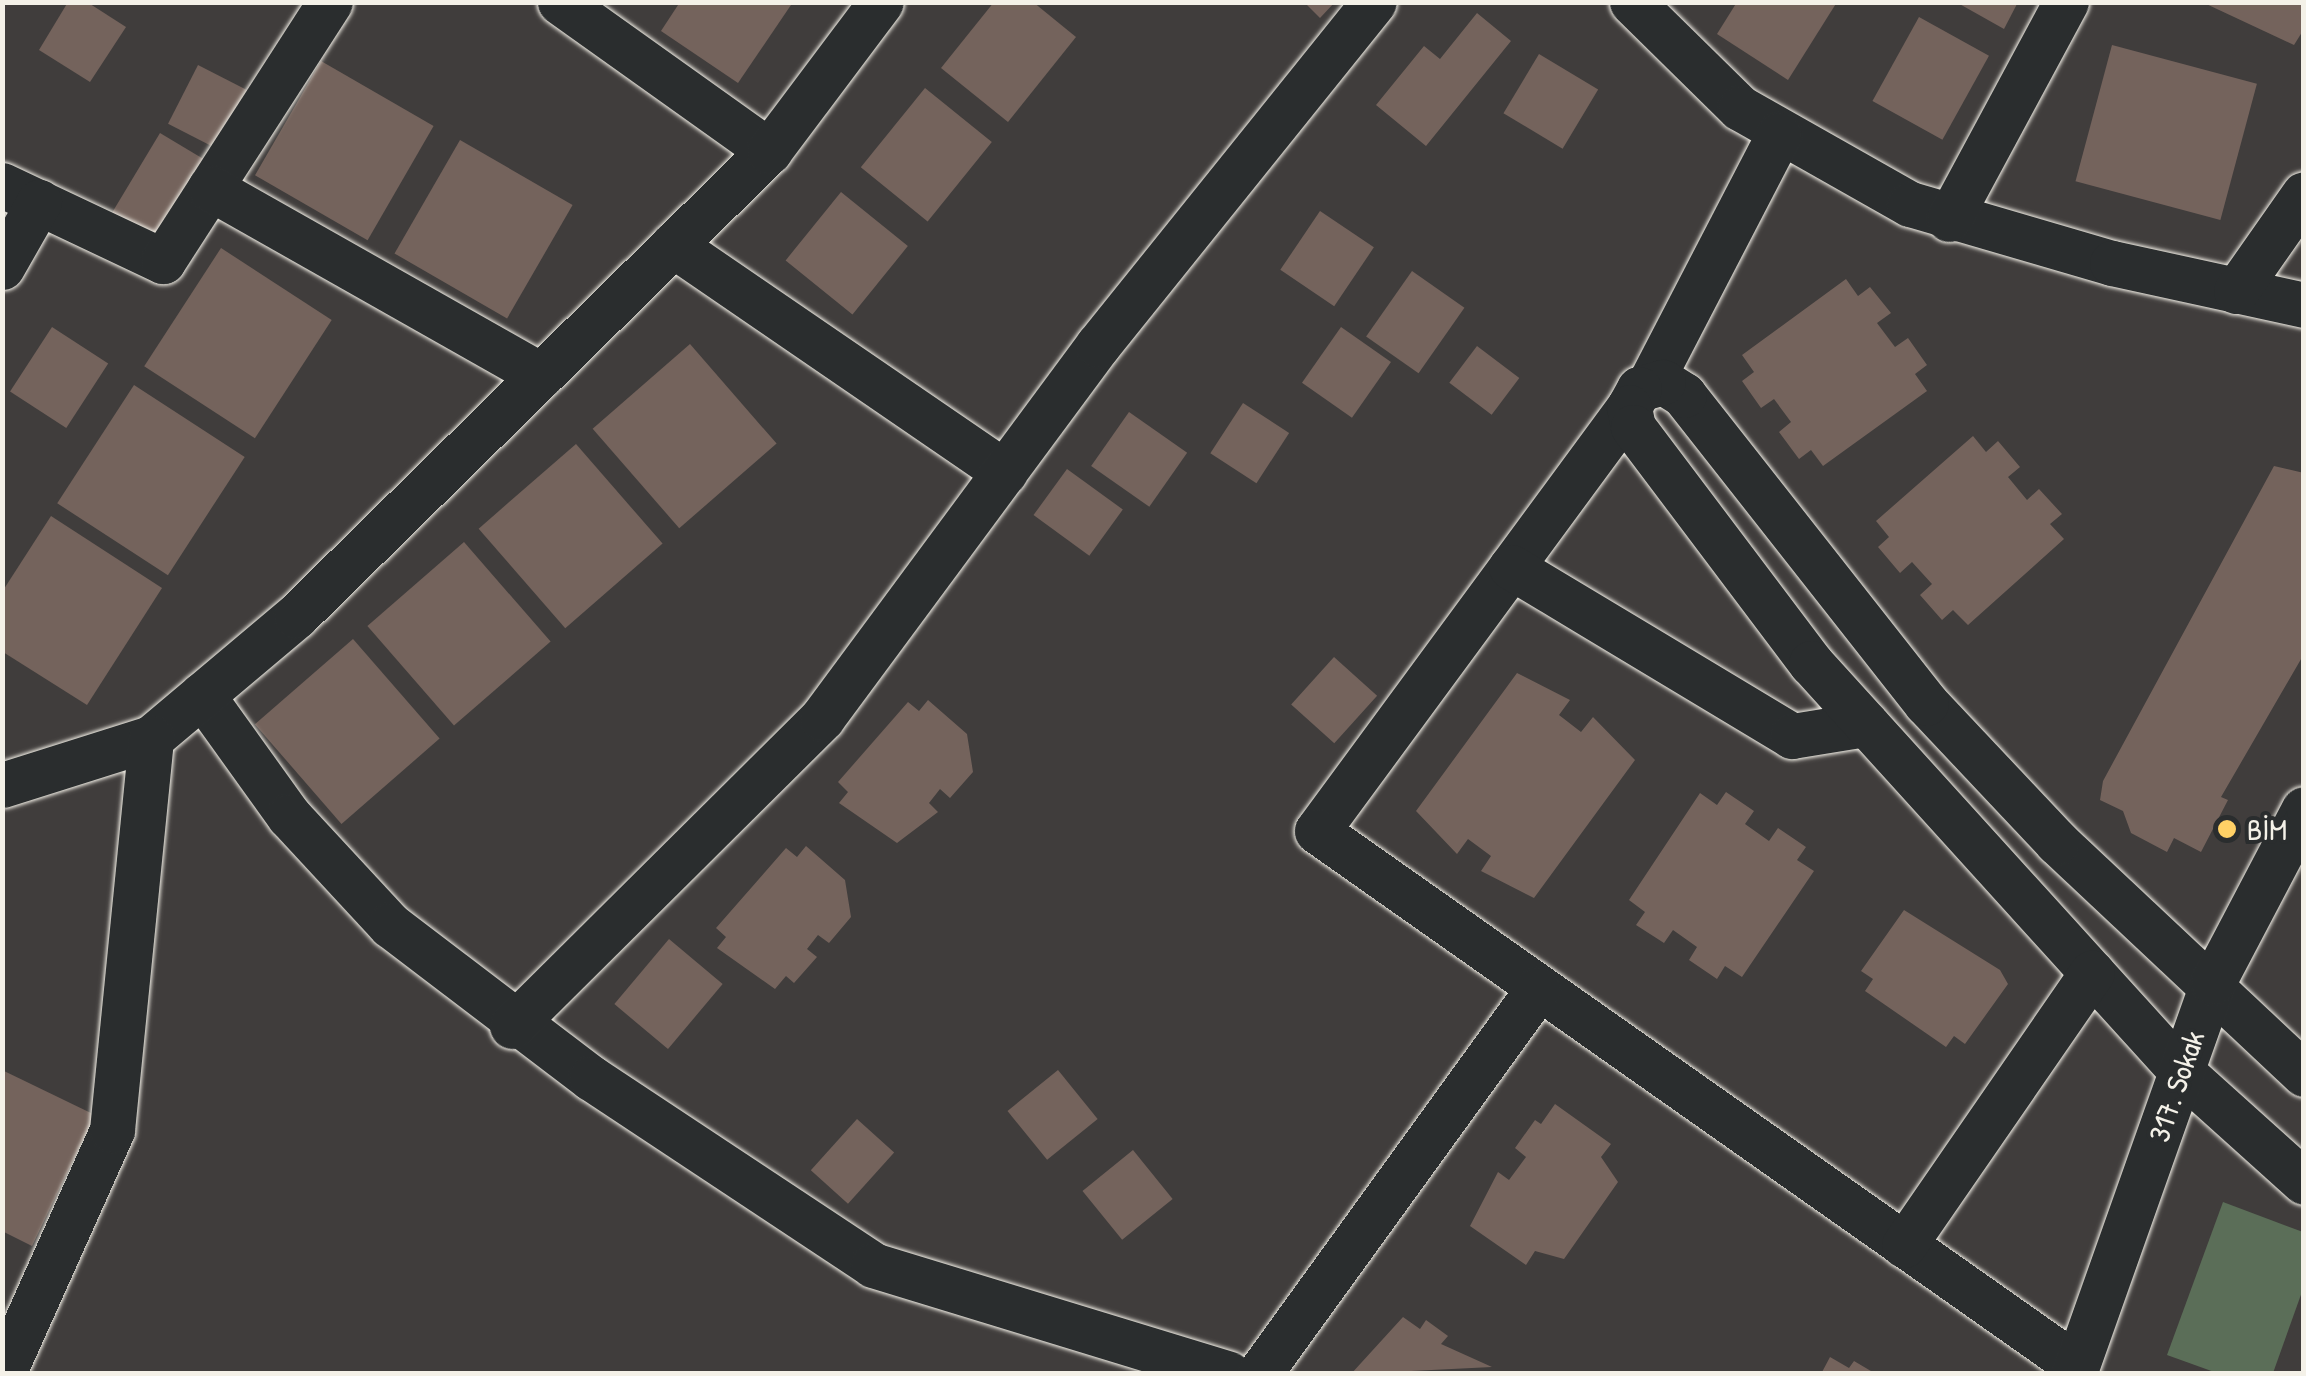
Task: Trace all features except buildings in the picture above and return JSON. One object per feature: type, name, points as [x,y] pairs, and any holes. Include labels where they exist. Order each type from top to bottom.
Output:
[{"type":"street","points":[[2,268],[21,194],[163,261],[330,2]]},
{"type":"street","points":[[560,2],[769,151]]},
{"type":"street","points":[[2,785],[151,738],[296,616],[769,151],[881,2]]},
{"type":"street","points":[[512,1026],[822,718],[1005,472],[1374,2]]},
{"type":"street","points":[[1949,219],[2066,2]]},
{"type":"street","points":[[1656,12],[1779,134],[1949,219],[2304,305]]},
{"type":"street","points":[[1779,134],[1640,395],[1317,831],[2075,1370]]},
{"type":"street","points":[[210,188],[541,375]]},
{"type":"street","points":[[2236,291],[2304,194]]},
{"type":"street","points":[[674,245],[1005,472]]},
{"type":"street","points":[[1640,395],[1633,428],[1866,724],[2182,1072],[2304,1182]]},
{"type":"street","points":[[1640,395],[1684,395],[1842,603],[1990,773],[2213,982],[2304,1074]]},
{"type":"street","points":[[1512,567],[1792,736],[1866,724]]},
{"type":"street","points":[[202,695],[338,872],[512,1026],[873,1265],[1229,1374]]},
{"type":"street","points":[[3,1374],[112,1130],[151,738]]},
{"type":"street","name":"317. Sokak","points":[[2075,1370],[2213,982],[2304,808]]},
{"type":"street","points":[[1904,1245],[2092,972]]},
{"type":"street","points":[[1259,1374],[1538,989]]},
{"type":"green space","points":[[2223,1202],[2303,1232],[2303,1289],[2273,1373],[2217,1373],[2167,1355]]},
{"type":"place","name":"BİM","points":[[2227,829]]}]
